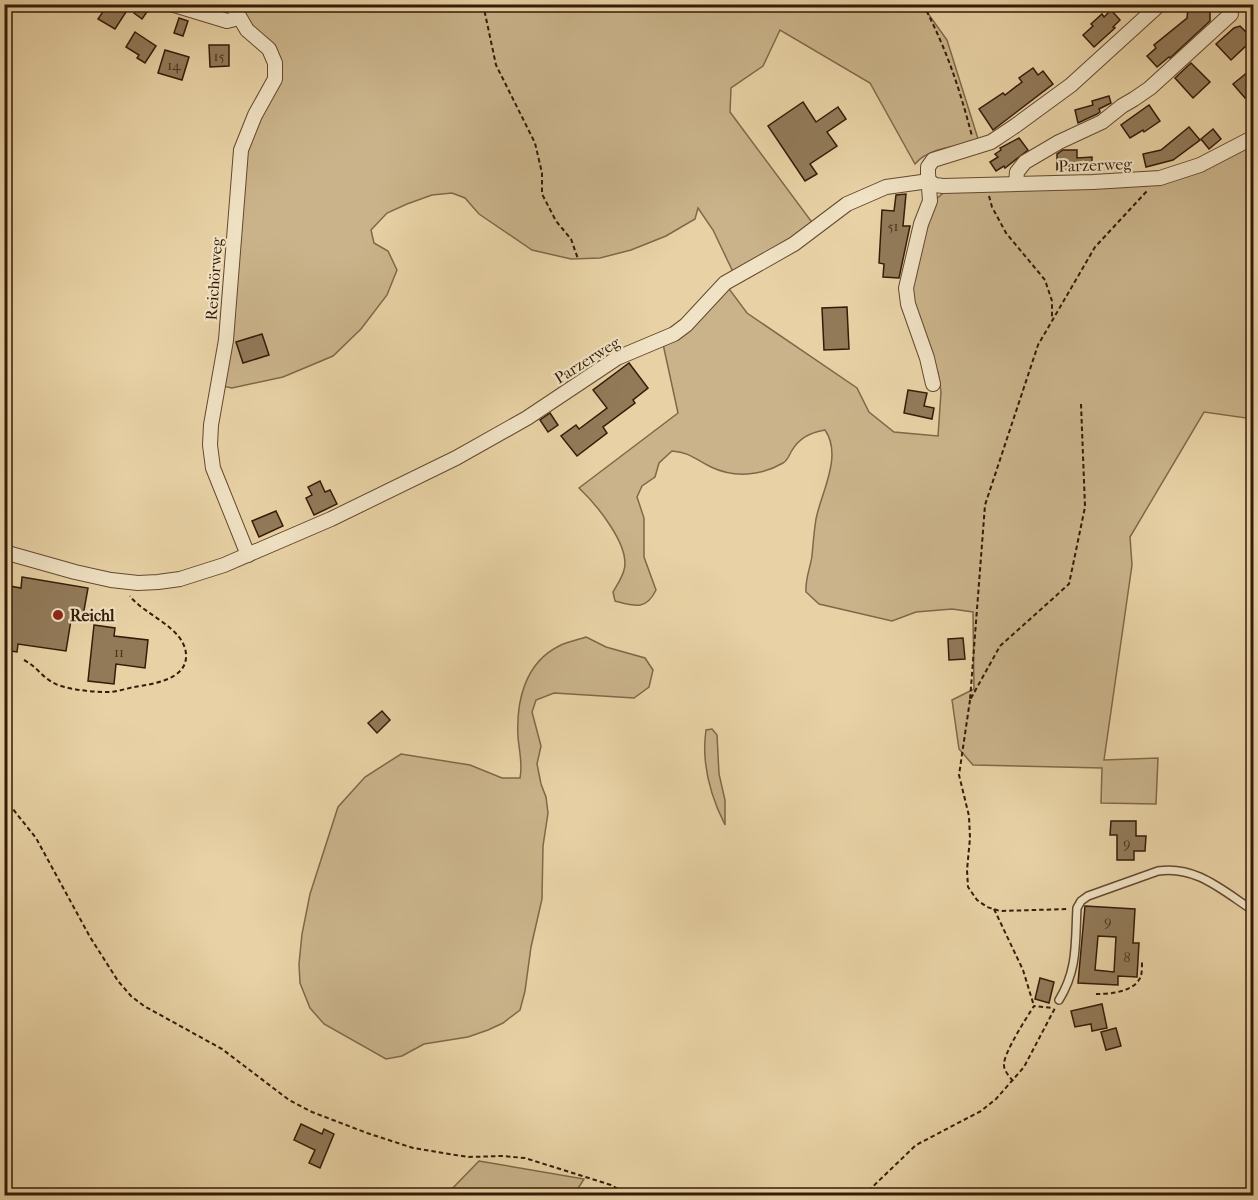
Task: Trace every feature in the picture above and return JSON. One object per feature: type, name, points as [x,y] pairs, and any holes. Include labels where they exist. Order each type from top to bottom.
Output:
[{"type":"street","points":[[171,4],[227,21],[239,18]]},
{"type":"street","name":"Reichörweg","points":[[232,4],[247,30],[269,49],[275,63],[275,79],[255,115],[241,150],[226,340],[211,425],[210,445],[213,468],[248,555]]},
{"type":"street","points":[[933,384],[927,358],[908,304],[906,288],[921,224],[930,201],[928,167],[933,160],[991,142],[1015,126],[1071,85],[1160,4]]},
{"type":"street","points":[[1016,183],[1017,172],[1025,162],[1059,142],[1102,122],[1150,88],[1231,14]]},
{"type":"street","name":"Parzerweg","points":[[4,552],[75,572],[127,582],[180,579],[224,565],[331,519],[456,458],[527,418],[617,358],[674,334],[686,325],[724,284],[794,244],[848,204],[886,186],[929,181],[935,185],[944,186],[1160,178],[1200,165],[1254,137]]},
{"type":"lane","points":[[1059,1000],[1068,986],[1073,970],[1077,908],[1088,896],[1169,869],[1199,875],[1254,911]]},
{"type":"path","points":[[483,4],[496,65],[535,143],[542,173],[542,194],[556,221],[572,238],[578,259]]},
{"type":"path","points":[[923,4],[942,42],[959,87],[975,148]]},
{"type":"path","points":[[1077,908],[1000,911],[987,908],[977,900],[968,887],[969,816],[959,775],[970,700],[986,505],[1038,345],[1095,247],[1160,178]]},
{"type":"path","points":[[986,184],[992,207],[1006,233],[1045,280],[1052,300],[1052,321]]},
{"type":"path","points":[[970,700],[1000,646],[1069,584],[1084,507],[1081,404]]},
{"type":"path","points":[[24,660],[34,665],[49,682],[62,687],[109,692],[161,682],[176,675],[185,666],[187,652],[180,638],[162,621],[137,605],[130,595],[127,582]]},
{"type":"path","points":[[4,798],[36,838],[90,937],[118,981],[131,996],[144,1006],[222,1049],[289,1100],[345,1125],[413,1148],[468,1157],[525,1158],[611,1185],[630,1196]]},
{"type":"path","points":[[994,909],[1023,970],[1034,1006],[1004,1059],[1004,1068],[1013,1081]]},
{"type":"path","points":[[1096,994],[1122,991],[1136,985],[1141,976],[1142,961]]},
{"type":"path","points":[[863,1196],[916,1145],[981,1111],[1013,1081],[1024,1067],[1059,1000]]},
{"type":"path","points":[[1034,1006],[1055,1008]]},
{"type":"shaded area","points":[[237,5],[922,5],[947,40],[979,142],[936,151],[921,158],[915,164],[870,83],[780,30],[763,66],[731,88],[730,112],[814,225],[734,274],[713,230],[698,208],[695,219],[666,236],[631,250],[600,258],[571,259],[532,250],[479,214],[465,198],[452,193],[432,195],[387,213],[371,230],[374,243],[388,251],[397,270],[387,295],[361,329],[333,356],[283,377],[232,388],[222,386],[246,149],[279,65],[243,18]]},
{"type":"shaded area","points":[[1253,142],[1253,419],[1204,412],[1130,537],[1132,565],[1104,760],[1158,758],[1156,804],[1101,803],[1102,768],[973,765],[959,749],[952,700],[974,689],[973,612],[952,609],[916,612],[892,621],[819,604],[806,592],[816,519],[831,463],[830,440],[825,430],[801,440],[784,462],[757,473],[738,474],[720,471],[689,455],[672,451],[659,463],[655,477],[642,486],[637,497],[644,518],[644,557],[656,590],[644,604],[634,605],[615,601],[613,592],[624,570],[625,560],[622,549],[603,515],[579,488],[678,413],[663,344],[727,286],[747,313],[857,388],[869,412],[894,432],[938,436],[941,392],[938,373],[916,313],[912,294],[913,278],[935,200],[948,189],[1124,186]]},
{"type":"shaded area","points":[[586,637],[606,647],[645,658],[653,670],[649,687],[634,698],[554,693],[536,700],[532,712],[541,746],[537,764],[548,813],[543,846],[542,899],[520,1010],[503,1023],[488,1030],[468,1037],[424,1044],[402,1056],[386,1059],[324,1024],[310,1008],[300,983],[299,964],[310,894],[338,807],[365,777],[401,754],[470,765],[502,778],[520,778],[518,723],[525,684],[538,662],[547,653]]},
{"type":"shaded area","points":[[712,729],[717,735],[719,774],[725,800],[725,825],[711,791],[706,767],[706,730]]},
{"type":"shaded area","points":[[479,1161],[584,1179],[574,1195],[446,1195]]},
{"type":"building","points":[[108,4],[114,4],[126,12],[115,29],[98,19]]},
{"type":"building","points":[[140,4],[149,9],[142,19],[134,13]]},
{"type":"building","points":[[1188,8],[1210,8],[1210,21],[1157,67],[1147,56],[1156,48],[1154,45],[1187,18]]},
{"type":"building","points":[[1111,10],[1120,20],[1113,27],[1115,28],[1094,47],[1083,35],[1102,14],[1104,17]]},
{"type":"building","points":[[179,18],[188,21],[183,36],[174,33]]},
{"type":"building","points":[[1240,26],[1251,37],[1249,43],[1231,60],[1216,44],[1234,28]]},
{"type":"building","points":[[135,32],[156,46],[145,63],[137,58],[139,55],[126,47]]},
{"type":"building","points":[[209,45],[229,45],[229,66],[210,67]]},
{"type":"building","points":[[165,50],[189,57],[182,80],[158,73]]},
{"type":"building","points":[[1191,63],[1210,82],[1193,98],[1175,78]]},
{"type":"building","points":[[1254,67],[1254,91],[1245,98],[1233,84]]},
{"type":"building","points":[[1033,68],[1038,75],[1043,71],[1053,84],[993,130],[979,109],[1003,93],[1005,95],[1022,82],[1019,78]]},
{"type":"building","points":[[1109,96],[1111,103],[1099,109],[1100,112],[1097,114],[1078,123],[1075,110],[1093,105],[1092,101]]},
{"type":"building","points":[[803,102],[816,122],[838,107],[846,119],[827,132],[837,146],[810,164],[817,174],[805,181],[768,126]]},
{"type":"building","points":[[1149,105],[1160,121],[1130,138],[1121,125]]},
{"type":"building","points":[[1189,127],[1200,140],[1173,160],[1146,167],[1143,154],[1161,150]]},
{"type":"building","points":[[1213,129],[1221,139],[1209,149],[1201,139]]},
{"type":"building","points":[[1019,138],[1028,150],[1005,168],[1004,166],[996,171],[990,162],[998,157],[995,154],[1001,150],[1000,148]]},
{"type":"building","points":[[1063,150],[1077,150],[1077,158],[1092,157],[1092,165],[1085,170],[1057,170],[1057,154]]},
{"type":"building","points":[[906,194],[903,226],[910,226],[899,278],[883,277],[884,264],[879,263],[882,210],[894,211],[896,195]]},
{"type":"building","points":[[847,307],[849,349],[824,350],[822,308]]},
{"type":"building","points":[[262,334],[269,355],[243,363],[236,342]]},
{"type":"building","points":[[629,363],[648,388],[633,400],[635,403],[603,427],[607,433],[577,456],[561,436],[576,425],[579,429],[607,408],[593,390]]},
{"type":"building","points":[[908,390],[927,393],[924,406],[934,408],[932,419],[904,413]]},
{"type":"building","points":[[550,413],[558,425],[548,432],[540,420]]},
{"type":"building","points":[[320,481],[325,492],[330,490],[337,504],[314,515],[306,498],[312,495],[308,487]]},
{"type":"building","points":[[276,511],[283,526],[259,537],[252,521]]},
{"type":"building","name":"Reichl","points":[[22,577],[88,588],[83,616],[72,614],[66,651],[18,644],[17,652],[4,650],[4,585],[21,588]]},
{"type":"building","points":[[94,625],[115,628],[114,636],[148,640],[145,668],[116,664],[114,684],[88,681]]},
{"type":"building","points":[[963,638],[965,659],[949,660],[948,639]]},
{"type":"building","points":[[382,711],[390,720],[377,733],[368,723]]},
{"type":"building","points":[[1111,821],[1136,821],[1136,836],[1146,836],[1145,851],[1134,851],[1134,860],[1117,860],[1117,835],[1110,835]]},
{"type":"building","points":[[1085,906],[1135,909],[1133,943],[1139,943],[1137,977],[1118,976],[1118,985],[1078,983]],"holes":[[[1098,936],[1116,937],[1114,972],[1095,970]]]},
{"type":"building","points":[[1040,978],[1054,982],[1049,1003],[1035,999]]},
{"type":"building","points":[[1102,1004],[1107,1028],[1092,1031],[1091,1024],[1075,1027],[1071,1011]]},
{"type":"building","points":[[1116,1028],[1121,1046],[1106,1050],[1101,1032]]},
{"type":"building","points":[[301,1124],[322,1134],[324,1129],[334,1134],[320,1168],[309,1163],[315,1150],[294,1140]]},
{"type":"place","name":"Reichl","points":[[58,615]]}]
